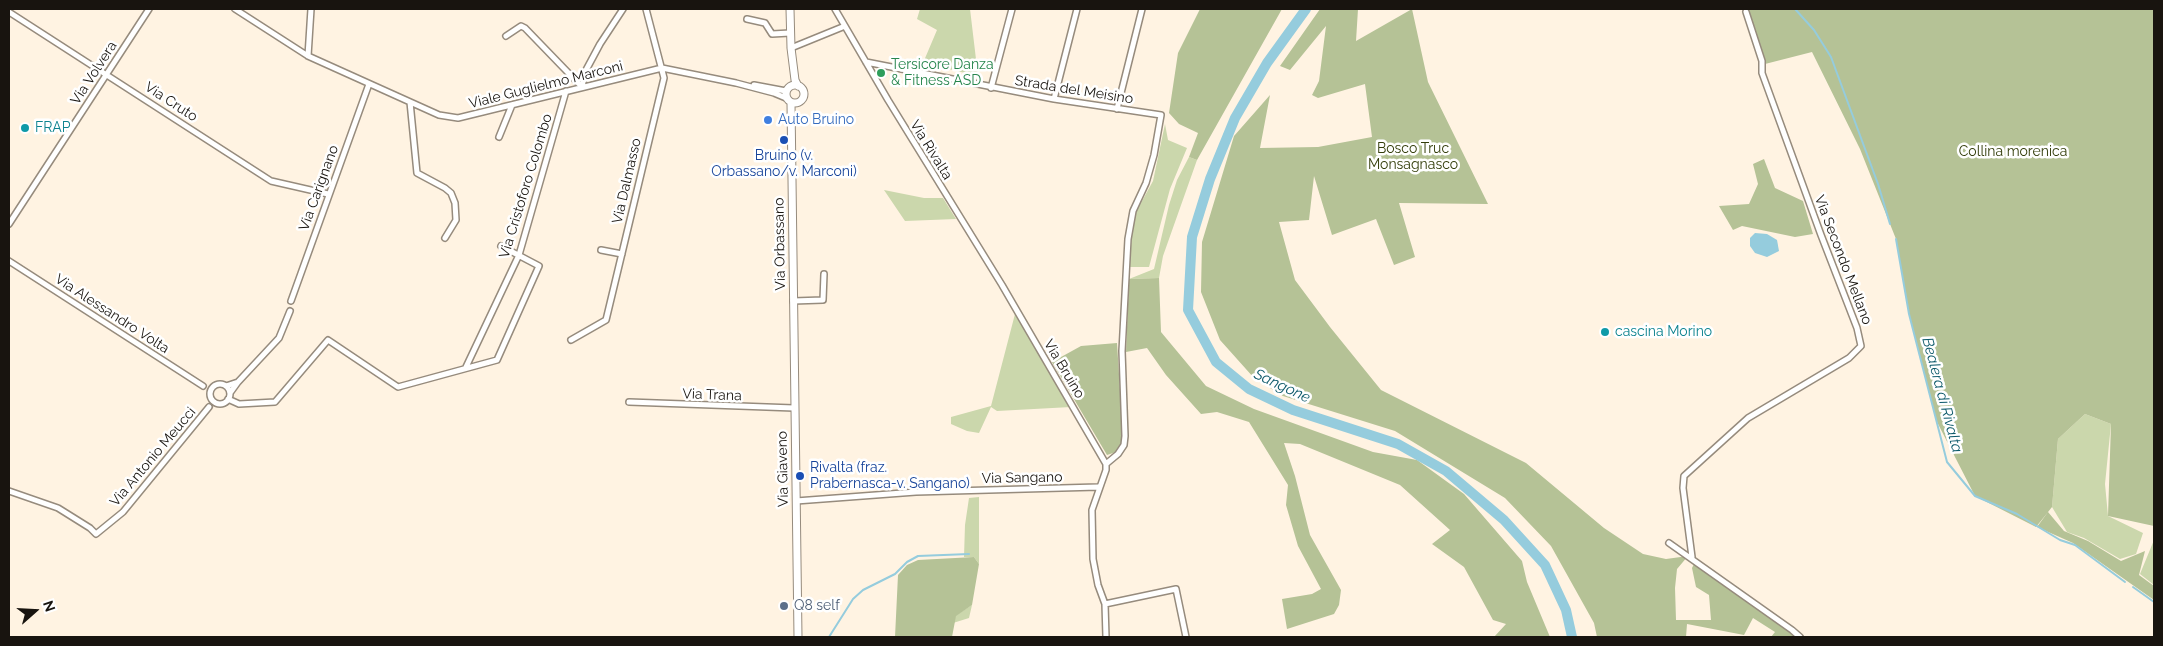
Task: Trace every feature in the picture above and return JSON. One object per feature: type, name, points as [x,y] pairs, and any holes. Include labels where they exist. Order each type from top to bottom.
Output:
[{"type":"main road","name":"Via Orbassano","points":[[790,9],[791,48],[795,80],[804,95],[801,100],[790,96]]},
{"type":"main road","name":"Via Orbassano","points":[[791,48],[793,301]]},
{"type":"main road","points":[[790,96],[798,86]]},
{"type":"main road","name":"Via Giaveno","points":[[793,301],[798,637]]},
{"type":"street","name":"Via Volvera","points":[[9,224],[149,9]]},
{"type":"street","name":"Viale Guglielmo Marconi","points":[[235,9],[308,56],[439,114],[458,118],[662,68],[790,96]]},
{"type":"street","points":[[308,56],[311,9]]},
{"type":"street","points":[[582,87],[585,72],[600,44],[623,9]]},
{"type":"street","name":"Via Dalmasso","points":[[571,340],[606,320],[664,78],[646,9]]},
{"type":"street","name":"Via Rivalta","points":[[836,9],[866,62],[1002,285]]},
{"type":"street","points":[[991,88],[1012,9]]},
{"type":"street","points":[[1054,100],[1077,9]]},
{"type":"street","points":[[1117,109],[1142,9]]},
{"type":"street","name":"Via Cruto","points":[[9,12],[271,181],[328,194]]},
{"type":"street","name":"Via Secondo Mellano","points":[[1692,557],[1683,488],[1684,476],[1748,418],[1849,358],[1861,346],[1857,328],[1762,73],[1762,60],[1746,12]]},
{"type":"street","points":[[747,19],[765,23],[772,34],[790,33]]},
{"type":"street","points":[[506,36],[521,26],[525,28],[582,87]]},
{"type":"street","points":[[791,48],[845,26]]},
{"type":"street","name":"Strada del Meisino","points":[[866,62],[1054,100],[1162,115],[1146,183],[1133,211],[1128,239],[1122,351],[1124,444],[1118,454],[1106,464]]},
{"type":"street","name":"Via Carignano","points":[[291,302],[328,194],[369,84]]},
{"type":"street","name":"Via Cristoforo Colombo","points":[[466,367],[519,255],[566,91]]},
{"type":"street","points":[[410,102],[417,173],[445,188],[451,193],[455,203],[456,220],[445,238]]},
{"type":"street","points":[[499,137],[512,105]]},
{"type":"street","points":[[226,386],[229,396],[238,404],[275,402],[328,340],[398,387],[497,360],[500,357],[538,266],[501,246]]},
{"type":"street","points":[[601,250],[622,254]]},
{"type":"street","name":"Via Alessandro Volta","points":[[9,261],[203,386],[211,396]]},
{"type":"street","name":"Via Orbassano","points":[[793,301],[823,300],[824,274]]},
{"type":"street","name":"Via Bruino","points":[[1002,285],[1106,464]]},
{"type":"street","points":[[209,407],[216,403],[224,403],[238,382],[280,338],[290,311]]},
{"type":"street","points":[[203,386],[220,384],[226,386],[238,382]]},
{"type":"street","points":[[209,407],[214,386]]},
{"type":"street","points":[[211,396],[216,403]]},
{"type":"street","name":"Via Trana","points":[[629,402],[794,408]]},
{"type":"street","name":"Via Antonio Meucci","points":[[9,491],[58,508],[90,528],[96,534],[123,512],[209,407]]},
{"type":"street","points":[[1106,464],[1106,470],[1098,487],[1092,510],[1091,525],[1096,578],[1105,604],[1106,637]]},
{"type":"street","name":"Via Sangano","points":[[796,501],[916,492],[1098,487]]},
{"type":"street","points":[[1669,543],[1692,557],[1800,637]]},
{"type":"street","points":[[1105,604],[1176,588],[1186,637]]},
{"type":"green space","points":[[920,9],[970,9],[978,76],[923,63],[937,30],[917,19]]},
{"type":"green space","points":[[1200,9],[1282,9],[1197,160],[1189,157],[1198,133],[1179,124],[1169,113],[1178,53]]},
{"type":"green space","name":"Bosco Truc Monsagnasco","points":[[1320,9],[1358,9],[1356,41],[1412,9],[1428,82],[1488,204],[1399,203],[1415,257],[1394,265],[1376,219],[1332,235],[1314,176],[1309,220],[1279,222],[1295,280],[1330,327],[1381,390],[1526,463],[1604,528],[1643,554],[1666,559],[1688,556],[1677,569],[1675,588],[1676,620],[1711,620],[1709,595],[1696,587],[1692,568],[1694,564],[1791,632],[1794,637],[1771,637],[1775,632],[1753,618],[1744,635],[1687,624],[1686,637],[1597,637],[1594,623],[1551,546],[1505,498],[1395,431],[1283,396],[1254,378],[1220,340],[1201,292],[1202,242],[1234,136],[1270,95],[1260,148],[1318,147],[1372,137],[1365,84],[1318,98],[1312,95],[1319,81],[1326,26],[1290,70],[1280,66]]},
{"type":"green space","name":"Collina morenica","points":[[1748,9],[2154,9],[2154,526],[2108,516],[2111,424],[2085,414],[2058,439],[2052,507],[2036,527],[1975,496],[1936,420],[1909,314],[1896,239],[1860,149],[1812,52],[1765,64]]},
{"type":"green space","points":[[1165,124],[1168,140],[1187,148],[1170,189],[1149,267],[1129,267],[1136,212],[1153,181]]},
{"type":"green space","points":[[1189,157],[1197,160],[1163,256],[1159,278],[1129,279],[1154,269],[1169,205],[1177,180]]},
{"type":"green space","points":[[1764,159],[1775,188],[1803,201],[1813,234],[1795,237],[1742,226],[1733,230],[1719,206],[1749,204],[1758,184],[1753,164]]},
{"type":"green space","points":[[884,190],[924,198],[943,198],[956,219],[905,221]]},
{"type":"green space","points":[[1159,278],[1161,332],[1206,386],[1254,409],[1373,452],[1417,460],[1464,494],[1522,561],[1527,582],[1550,637],[1494,637],[1506,624],[1493,620],[1464,567],[1432,544],[1450,530],[1400,485],[1300,444],[1284,443],[1295,476],[1310,535],[1341,590],[1339,605],[1334,614],[1287,629],[1282,599],[1312,594],[1321,589],[1298,546],[1286,505],[1288,485],[1249,422],[1217,412],[1201,414],[1166,375],[1147,348],[1126,352],[1129,279]]},
{"type":"green space","points":[[1015,314],[1071,407],[997,411],[991,407],[979,433],[967,431],[951,424],[951,417],[991,406]]},
{"type":"green space","points":[[1117,343],[1123,436],[1122,444],[1116,452],[1107,455],[1052,362],[1081,346]]},
{"type":"green space","points":[[2085,414],[2111,424],[2105,484],[2108,516],[2143,533],[2136,554],[2120,559],[2084,538],[2067,532],[2052,507],[2058,439]]},
{"type":"green space","points":[[979,497],[979,564],[974,557],[964,557],[965,525],[969,498]]},
{"type":"green space","points":[[2048,512],[2064,531],[2088,541],[2121,561],[2145,551],[2139,575],[2154,586],[2154,600],[2073,543],[2037,527]]},
{"type":"green space","points":[[2154,540],[2154,585],[2140,574]]},
{"type":"green space","points":[[974,557],[979,564],[972,605],[956,616],[952,637],[895,637],[898,575],[907,565],[918,560]]},
{"type":"green space","points":[[972,605],[969,618],[953,623],[956,615]]},
{"type":"water","points":[[1755,233],[1767,234],[1777,240],[1779,251],[1767,257],[1755,253],[1750,246],[1750,238]]},
{"type":"waterway","name":"Sangone","points":[[1306,9],[1267,63],[1235,118],[1210,179],[1192,237],[1188,310],[1216,362],[1249,389],[1293,410],[1398,444],[1446,471],[1504,520],[1545,565],[1566,610],[1572,637]]},
{"type":"waterway","name":"Bealera di Rivalta","points":[[1795,9],[1814,30],[1831,57],[1878,184],[1890,224]]},
{"type":"waterway","name":"Bealera di Rivalta","points":[[1896,239],[1909,314],[1947,462],[1975,496],[2017,514],[2060,540],[2075,545],[2125,582]]},
{"type":"waterway","points":[[829,637],[853,599],[863,590],[895,574],[907,562],[918,556],[969,554]]},
{"type":"waterway","name":"Bealera di Rivalta","points":[[2133,587],[2154,602]]},
{"type":"place","name":"Tersicore Danza & Fitness ASD","points":[[881,73]]},
{"type":"place","name":"Auto Bruino","points":[[768,120]]},
{"type":"place","name":"FRAP","points":[[25,128]]},
{"type":"place","name":"Bruino (v. Orbassano/v. Marconi)","points":[[784,140]]},
{"type":"place","name":"cascina Morino","points":[[1605,332]]},
{"type":"place","name":"Rivalta (fraz. Prabernasca-v. Sangano)","points":[[800,476]]},
{"type":"place","name":"Q8 self","points":[[784,606]]}]
